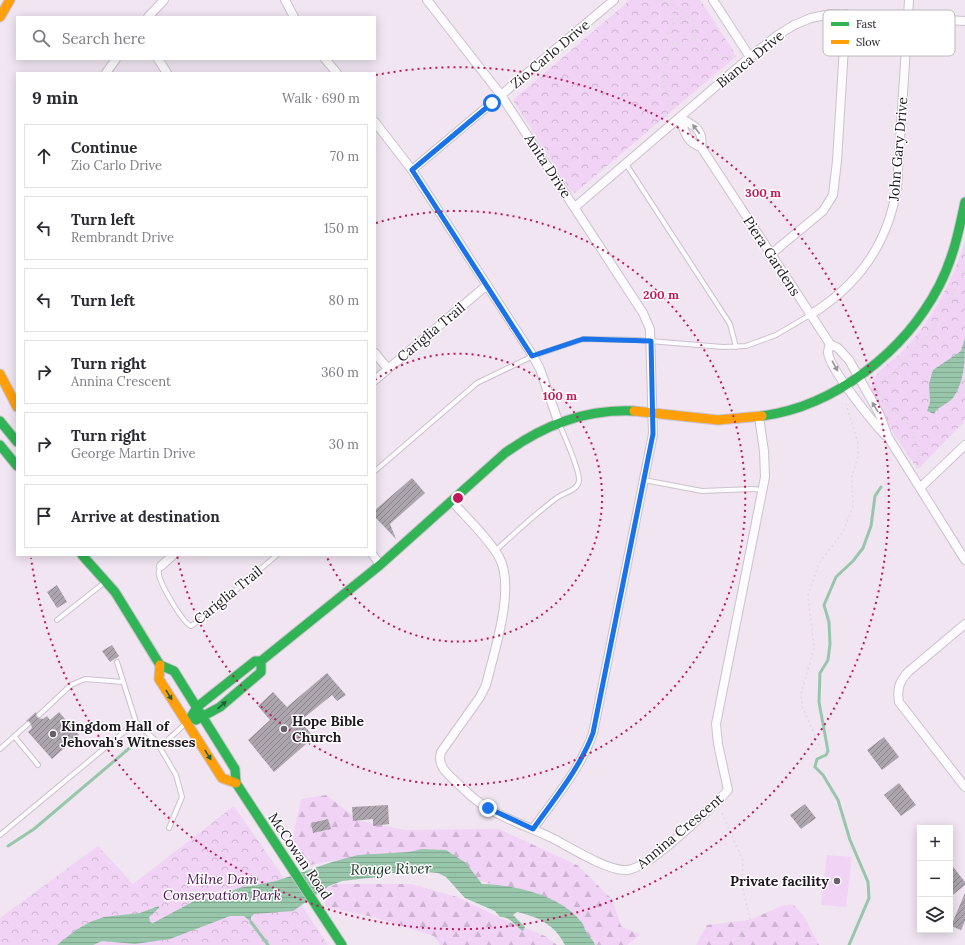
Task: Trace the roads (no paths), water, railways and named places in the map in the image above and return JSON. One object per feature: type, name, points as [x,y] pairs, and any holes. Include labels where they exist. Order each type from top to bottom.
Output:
[{"type":"main road","points":[[0,17],[10,0]]},
{"type":"main road","points":[[188,722],[197,707],[255,661],[261,661],[380,565],[514,445],[526,437],[558,421],[607,411],[628,410],[702,420],[730,420],[759,417],[805,405],[847,386],[859,378],[886,356],[902,340],[918,321],[935,294],[944,276],[956,244],[965,202]]},
{"type":"main road","points":[[0,374],[16,405]]},
{"type":"main road","points":[[0,420],[16,441]]},
{"type":"main road","points":[[0,445],[16,465]]},
{"type":"main road","name":"McCowan Road","points":[[83,556],[94,566],[106,582],[160,665],[174,671],[235,769],[236,783],[342,945]]},
{"type":"main road","name":"McCowan Road","points":[[92,556],[94,566]]},
{"type":"main road","points":[[188,722],[204,719],[261,672],[261,661]]},
{"type":"main road","name":"McCowan Road","points":[[160,665],[159,678],[222,778],[236,783]]},
{"type":"street","points":[[149,16],[164,0]]},
{"type":"street","points":[[285,0],[293,16]]},
{"type":"street","name":"Anita Drive","points":[[427,0],[501,95],[575,207],[643,313],[650,329],[651,341]]},
{"type":"street","name":"Zio Carlo Drive","points":[[412,170],[613,0]]},
{"type":"street","points":[[713,0],[750,58]]},
{"type":"street","name":"John Gary Drive","points":[[908,10],[909,0]]},
{"type":"street","name":"Bianca Drive","points":[[575,207],[778,35],[802,22],[823,16]]},
{"type":"street","name":"Bianca Drive","points":[[955,20],[965,21]]},
{"type":"street","points":[[771,254],[823,211],[833,195],[837,161],[843,56]]},
{"type":"street","name":"John Gary Drive","points":[[810,315],[845,290],[865,268],[890,220],[897,187],[906,56]]},
{"type":"street","points":[[107,72],[115,60]]},
{"type":"street","points":[[159,60],[166,72]]},
{"type":"street","points":[[327,60],[336,72]]},
{"type":"street","name":"Piera Gardens","points":[[680,118],[694,124],[703,138],[701,147]]},
{"type":"street","name":"Piera Gardens","points":[[680,118],[684,132],[693,145],[701,147],[830,344],[838,348],[849,360],[879,413],[888,437]]},
{"type":"street","points":[[376,123],[412,170],[540,369],[558,421]]},
{"type":"street","name":"Cariglia Trail","points":[[376,379],[487,285]]},
{"type":"street","points":[[452,501],[495,551],[503,566],[506,594],[486,685],[480,698],[441,752],[441,763],[446,772],[475,800],[488,808],[533,829],[577,767],[588,748],[593,733],[653,434],[651,341]]},
{"type":"street","name":"Piera Gardens","points":[[830,344],[828,353],[847,386],[870,418],[888,437],[965,560]]},
{"type":"street","points":[[376,353],[388,369]]},
{"type":"street","name":"Annina Crescent","points":[[533,829],[610,868],[626,870],[634,869],[650,860],[726,793],[727,780],[718,744],[716,724],[765,477],[764,452],[759,417]]},
{"type":"street","points":[[920,488],[965,445]]},
{"type":"street","name":"Cariglia Trail","points":[[161,566],[173,556]]},
{"type":"street","points":[[374,556],[380,565]]},
{"type":"street","points":[[965,624],[908,672],[901,680],[897,691],[899,702],[965,787]]},
{"type":"lane","points":[[626,164],[730,324],[736,347]]},
{"type":"lane","points":[[376,470],[477,383],[532,356],[583,339],[651,341],[736,347],[746,346],[776,335],[810,315]]},
{"type":"lane","points":[[495,551],[544,508],[561,495],[577,486],[579,483],[578,473],[558,421]]},
{"type":"lane","points":[[644,480],[702,492],[752,489],[762,490]]},
{"type":"lane","name":"Cariglia Trail","points":[[161,566],[159,572],[161,580],[184,621],[191,626],[203,618],[276,556]]},
{"type":"lane","points":[[57,620],[106,582]]},
{"type":"lane","points":[[117,662],[136,722],[156,741],[176,775],[182,797],[169,828]]},
{"type":"lane","points":[[39,715],[71,685],[85,679],[123,682]]},
{"type":"lane","points":[[0,835],[136,722]]},
{"type":"lane","points":[[160,747],[188,722]]},
{"type":"lane","points":[[0,749],[28,724]]},
{"type":"lane","points":[[14,736],[38,765]]},
{"type":"water","points":[[965,338],[964,370],[957,391],[951,400],[938,409],[934,414],[927,411],[930,402],[929,384],[933,370],[961,351]]},
{"type":"water","name":"Rouge River","points":[[422,849],[446,850],[466,863],[482,884],[523,889],[551,899],[574,914],[583,924],[586,932],[595,945],[565,945],[556,932],[546,923],[532,916],[517,912],[513,915],[525,927],[523,931],[509,919],[500,917],[495,911],[465,898],[446,877],[438,873],[404,870],[397,873],[387,873],[377,877],[342,881],[329,886],[293,911],[254,914],[251,917],[251,922],[244,916],[230,916],[170,939],[135,944],[102,941],[93,945],[57,945],[76,930],[90,922],[104,917],[140,913],[159,906],[159,908],[149,917],[150,922],[153,923],[196,900],[213,898],[239,888],[276,881],[332,862],[358,855],[409,852]]},
{"type":"waterway","points":[[849,945],[869,898],[868,882],[850,840],[838,800],[823,775],[815,767],[817,759],[826,755],[828,751],[819,702],[820,673],[828,660],[830,644],[829,622],[824,605],[836,577],[853,561],[863,548],[871,526],[875,496],[881,487]]},
{"type":"waterway","points":[[8,846],[34,829],[139,740]]},
{"type":"waterway","points":[[251,922],[268,945]]},
{"type":"place","name":"Hope Bible Church","points":[[284,729]]},
{"type":"place","name":"Kingdom Hall of Jehovah's Witnesses","points":[[53,734]]},
{"type":"place","name":"Private facility","points":[[837,881]]},
{"type":"park label","name":"Milne Dam Conservation Park","points":[[222,888]]}]
